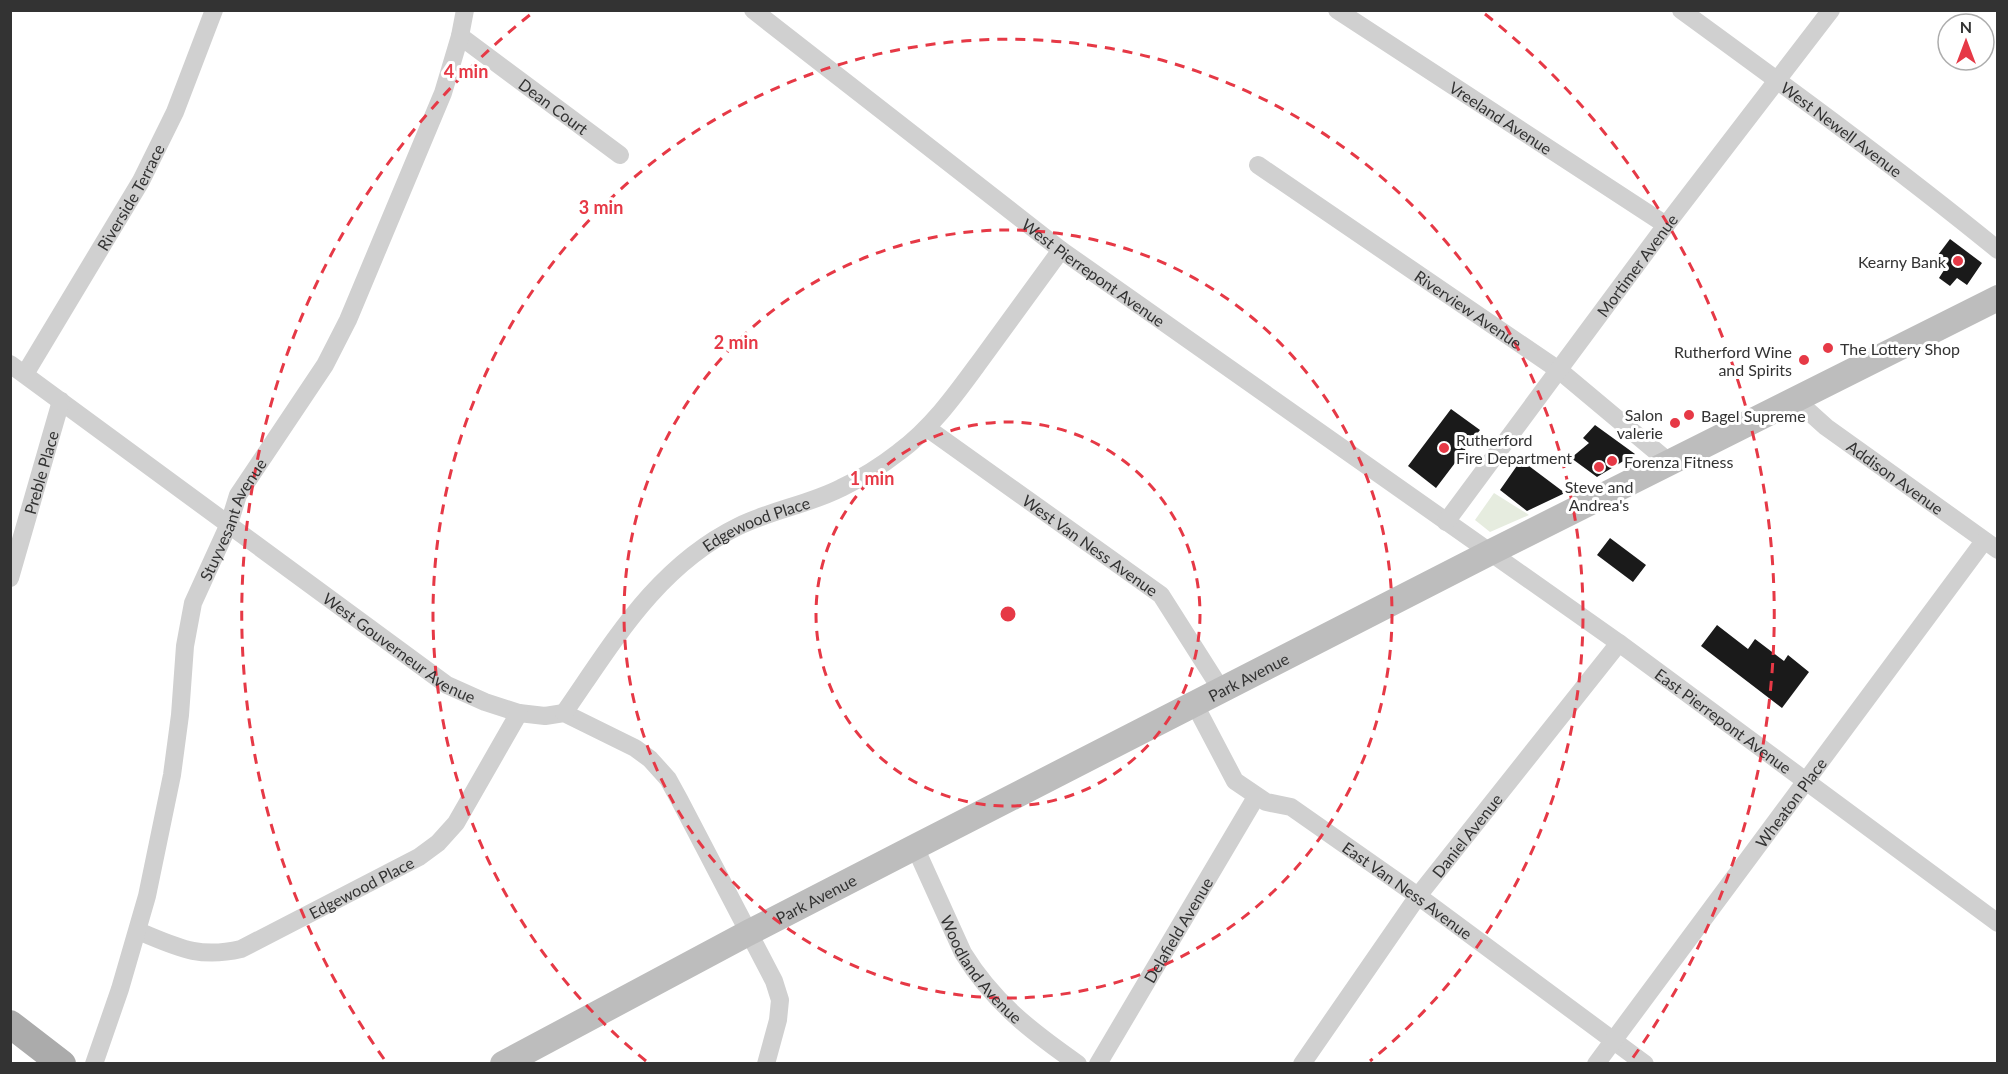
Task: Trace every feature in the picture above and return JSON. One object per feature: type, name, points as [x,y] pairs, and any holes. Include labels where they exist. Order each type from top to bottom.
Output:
[{"type":"main road","points":[[10,1024],[62,1064]]},
{"type":"street","name":"Riverside Terrace","points":[[18,369],[141,181],[175,112],[214,10]]},
{"type":"street","name":"Stuyvesant Avenue","points":[[94,1064],[138,931],[172,775],[180,715],[185,646],[193,603],[229,524],[238,495],[325,365],[348,320],[443,93],[460,36],[465,10]]},
{"type":"street","name":"West Pierrepont Avenue","points":[[753,10],[1061,250],[1446,522]]},
{"type":"street","name":"Vreeland Avenue","points":[[1337,10],[1666,225]]},
{"type":"street","name":"West Newell Avenue","points":[[1682,10],[1998,250]]},
{"type":"street","name":"Mortimer Avenue","points":[[1446,522],[1666,225],[1831,10]]},
{"type":"street","name":"Dean Court","points":[[460,36],[620,155]]},
{"type":"street","name":"Riverview Avenue","points":[[1258,165],[1560,371],[1670,463]]},
{"type":"street","name":"Edgewood Place","points":[[564,713],[635,610],[657,585],[682,563],[737,527],[767,513],[840,489],[869,473],[927,428],[949,403],[1061,250]]},
{"type":"street","name":"Park Avenue","points":[[503,1064],[915,847],[1491,552],[1998,297]]},
{"type":"street","name":"West Gouverneur Avenue","points":[[18,369],[447,685],[519,713],[545,716],[564,713],[635,748],[650,759],[668,780],[774,981],[780,1000],[775,1038],[766,1064]]},
{"type":"street","name":"Addison Avenue","points":[[1796,400],[1826,427],[1991,545]]},
{"type":"street","name":"Preble Place","points":[[10,578],[61,401]]},
{"type":"street","name":"West Van Ness Avenue","points":[[927,428],[1161,595],[1222,691]]},
{"type":"street","name":"East Pierrepont Avenue","points":[[1446,522],[1619,643],[1998,923]]},
{"type":"street","name":"Wheaton Place","points":[[1596,1064],[1807,780],[1991,545]]},
{"type":"street","name":"Daniel Avenue","points":[[1302,1064],[1418,896],[1619,643]]},
{"type":"street","name":"East Van Ness Avenue","points":[[1195,705],[1235,781],[1266,802],[1291,807],[1418,896],[1645,1064]]},
{"type":"street","name":"Edgewood Place","points":[[138,931],[183,950],[222,953],[241,949],[418,857],[438,843],[456,823],[519,713]]},
{"type":"street","name":"Delafield Avenue","points":[[1098,1064],[1256,797]]},
{"type":"street","name":"Woodland Avenue","points":[[915,847],[972,968],[1006,1009],[1078,1064]]},
{"type":"shaded area","points":[[1494,493],[1529,515],[1490,532],[1475,520]]},
{"type":"building","name":"Kearny Bank","points":[[1950,239],[1982,263],[1967,285],[1957,278],[1950,286],[1939,278],[1946,267],[1935,259]]},
{"type":"building","name":"Rutherford Fire Department","points":[[1451,409],[1480,430],[1436,488],[1408,466]]},
{"type":"building","points":[[1595,425],[1635,454],[1597,477],[1571,458],[1589,443],[1583,438]]},
{"type":"building","points":[[1521,460],[1565,493],[1527,511],[1500,490]]},
{"type":"building","points":[[1610,538],[1646,565],[1633,582],[1597,555]]},
{"type":"building","points":[[1717,625],[1748,649],[1755,639],[1784,661],[1788,655],[1809,672],[1782,708],[1701,646]]},
{"type":"place","name":"Kearny Bank","points":[[1958,261]]},
{"type":"place","name":"The Lottery Shop","points":[[1828,348]]},
{"type":"place","name":"Rutherford Wine and Spirits","points":[[1804,360]]},
{"type":"place","name":"Bagel Supreme","points":[[1689,415]]},
{"type":"place","name":"Salon valerie","points":[[1675,423]]},
{"type":"place","name":"Rutherford Fire Department","points":[[1444,448]]},
{"type":"place","name":"Forenza Fitness","points":[[1612,461]]},
{"type":"place","name":"Steve and Andrea's","points":[[1599,467]]}]
